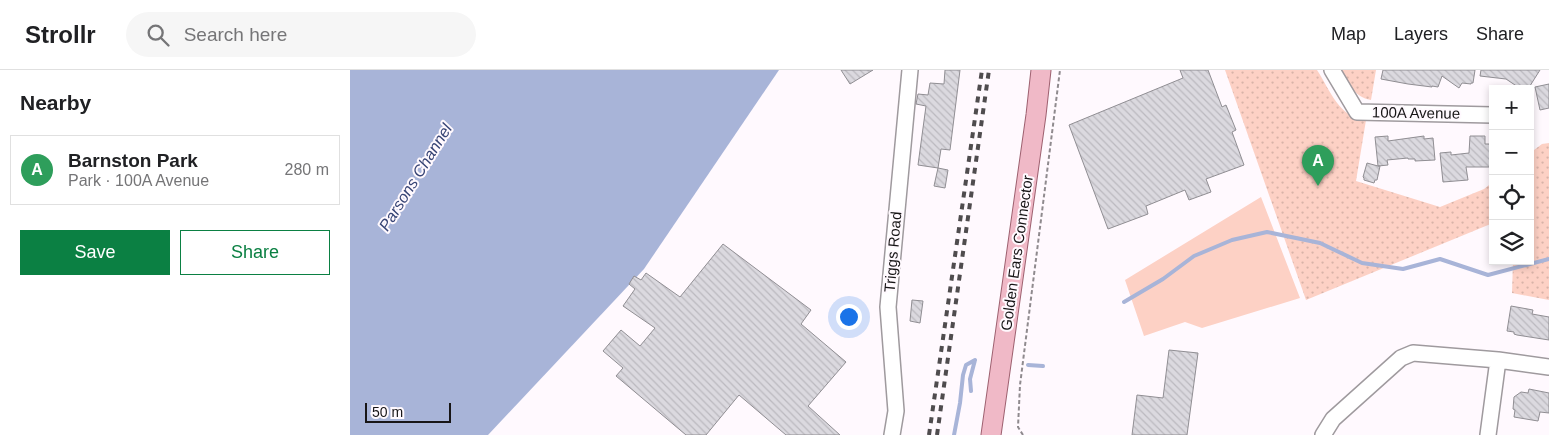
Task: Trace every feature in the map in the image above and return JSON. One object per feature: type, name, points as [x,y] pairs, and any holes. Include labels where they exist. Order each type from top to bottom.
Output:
[{"type":"main road","name":"Golden Ears Connector","points":[[991,435],[1041,70]]},
{"type":"street","name":"Triggs Road","points":[[892,435],[896,411],[888,307],[910,70]]},
{"type":"street","name":"100A Avenue","points":[[1332,70],[1357,112],[1489,115]]},
{"type":"street","points":[[1324,435],[1332,418],[1407,355],[1412,353],[1498,360],[1549,367]]},
{"type":"street","points":[[1488,435],[1498,360]]},
{"type":"path","points":[[1023,435],[1018,426],[1020,385],[1060,70]]},
{"type":"shaded area","points":[[1225,70],[1317,70],[1342,109],[1357,118],[1366,120],[1356,181],[1440,207],[1484,189],[1489,185],[1489,225],[1306,300]]},
{"type":"shaded area","points":[[1342,70],[1376,70],[1371,100],[1356,93]]},
{"type":"shaded area","points":[[1549,143],[1549,300],[1512,293],[1513,265],[1534,265],[1534,150],[1542,144]]},
{"type":"shaded area","points":[[1261,197],[1300,298],[1202,328],[1185,322],[1144,336],[1125,280]]},
{"type":"water","name":"Parsons Channel","points":[[350,70],[779,70],[644,269],[488,435],[350,435]]},
{"type":"building","points":[[841,70],[873,70],[850,84]]},
{"type":"building","points":[[945,70],[960,70],[950,150],[941,149],[938,168],[918,165],[926,106],[916,104],[918,94],[928,95],[930,83],[944,84]]},
{"type":"building","points":[[1180,70],[1208,70],[1222,107],[1226,105],[1236,130],[1232,132],[1244,165],[1206,179],[1211,192],[1189,200],[1185,190],[1146,206],[1148,214],[1108,229],[1069,125],[1183,78]]},
{"type":"building","points":[[1383,70],[1475,70],[1473,83],[1462,83],[1459,88],[1442,76],[1438,87],[1381,79]]},
{"type":"building","points":[[1481,70],[1540,70],[1531,85],[1515,85],[1506,79],[1480,76]]},
{"type":"building","points":[[1549,84],[1549,108],[1540,110],[1535,87]]},
{"type":"building","points":[[1388,136],[1388,141],[1424,136],[1424,139],[1433,138],[1435,160],[1415,161],[1415,159],[1408,158],[1387,160],[1388,165],[1378,166],[1375,137]]},
{"type":"building","points":[[1470,136],[1485,136],[1485,144],[1489,144],[1489,167],[1466,167],[1468,180],[1443,182],[1440,153],[1451,152],[1451,155],[1469,153]]},
{"type":"building","points":[[1367,163],[1380,166],[1377,180],[1374,183],[1364,180],[1363,177]]},
{"type":"building","points":[[938,168],[948,170],[945,188],[934,186]]},
{"type":"building","points":[[723,244],[811,310],[801,324],[846,362],[808,406],[840,435],[786,435],[739,395],[706,435],[686,435],[616,376],[623,368],[603,351],[621,330],[640,346],[655,328],[623,306],[635,289],[629,284],[634,276],[641,280],[646,273],[680,297]]},
{"type":"building","points":[[912,300],[923,301],[920,323],[910,321]]},
{"type":"building","points":[[1511,306],[1533,310],[1532,314],[1549,317],[1549,340],[1517,335],[1514,332],[1507,331]]},
{"type":"building","points":[[1169,350],[1198,353],[1187,435],[1132,435],[1137,395],[1163,398]]},
{"type":"building","points":[[1529,389],[1549,393],[1549,413],[1540,412],[1538,421],[1514,417],[1514,397],[1521,392],[1528,393]]},
{"type":"waterway","points":[[1124,302],[1163,279],[1194,256],[1232,240],[1267,232],[1320,243],[1362,263],[1403,269],[1440,259],[1488,275],[1549,259]]},
{"type":"waterway","points":[[971,391],[970,379],[975,360]]},
{"type":"waterway","points":[[954,435],[963,375],[966,365],[975,360]]},
{"type":"waterway","points":[[1028,365],[1043,366]]},
{"type":"railway","points":[[929,435],[982,70]]},
{"type":"railway","points":[[937,435],[989,70]]},
{"type":"place","name":"Barnston Park","points":[[1318,186]]}]
